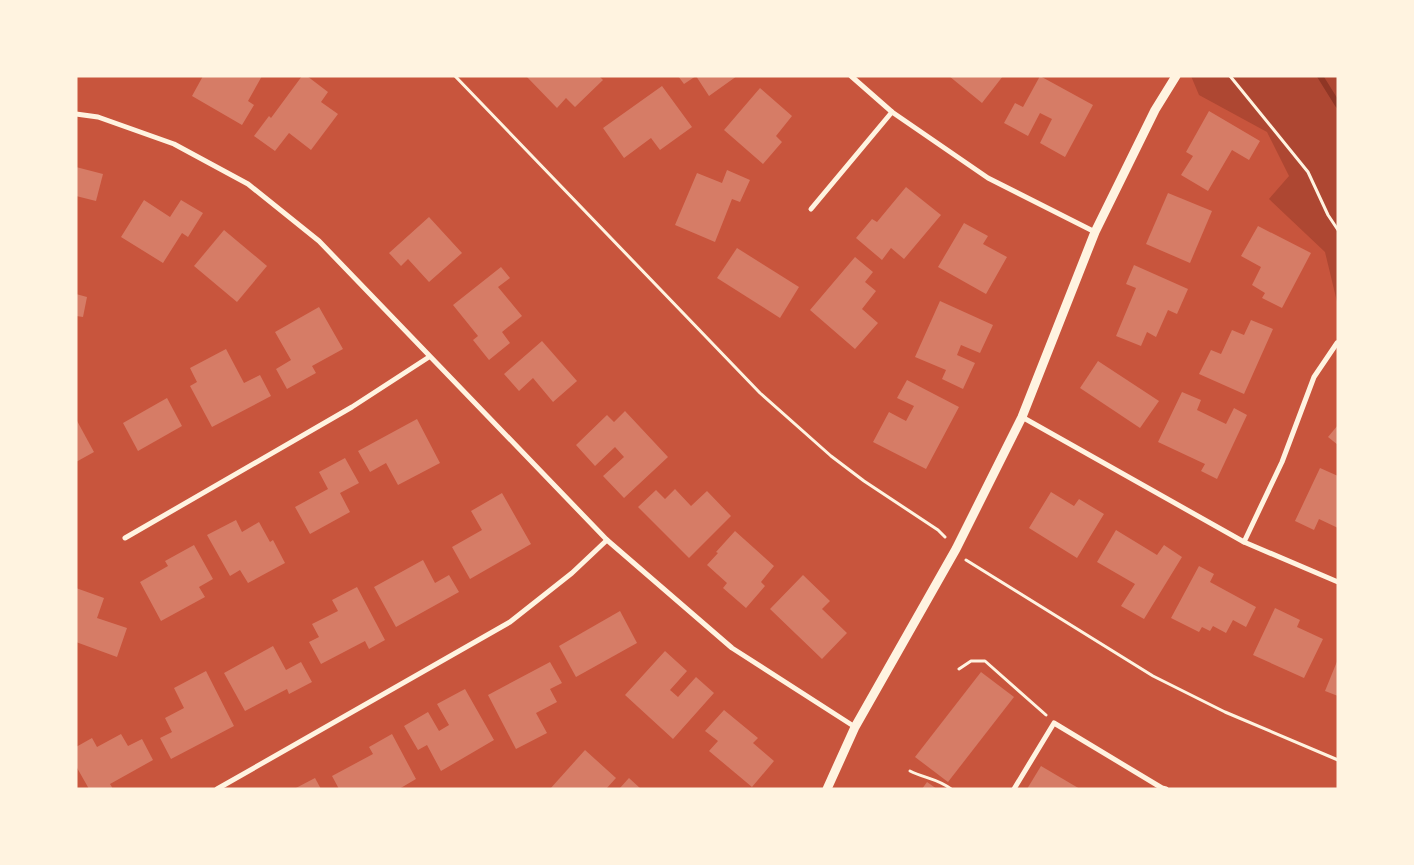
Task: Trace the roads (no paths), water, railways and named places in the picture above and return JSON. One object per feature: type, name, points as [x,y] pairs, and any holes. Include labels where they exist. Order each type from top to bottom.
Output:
[{"type":"street","points":[[851,76],[892,112],[988,178],[1095,232]]},
{"type":"street","points":[[827,789],[855,726],[956,549],[1022,417],[1095,232],[1155,110],[1176,76]]},
{"type":"street","points":[[811,209],[892,112]]},
{"type":"street","points":[[76,114],[98,117],[174,144],[248,184],[318,241],[607,540],[732,648],[855,726]]},
{"type":"street","points":[[1244,542],[1282,462],[1314,377],[1337,343]]},
{"type":"street","points":[[125,538],[352,407],[430,357]]},
{"type":"street","points":[[1022,417],[1244,542],[1338,582]]},
{"type":"street","points":[[216,789],[510,622],[572,573],[607,540]]},
{"type":"street","points":[[1014,789],[1054,723],[1166,789]]},
{"type":"waterway","points":[[1320,76],[1338,105]]}]
